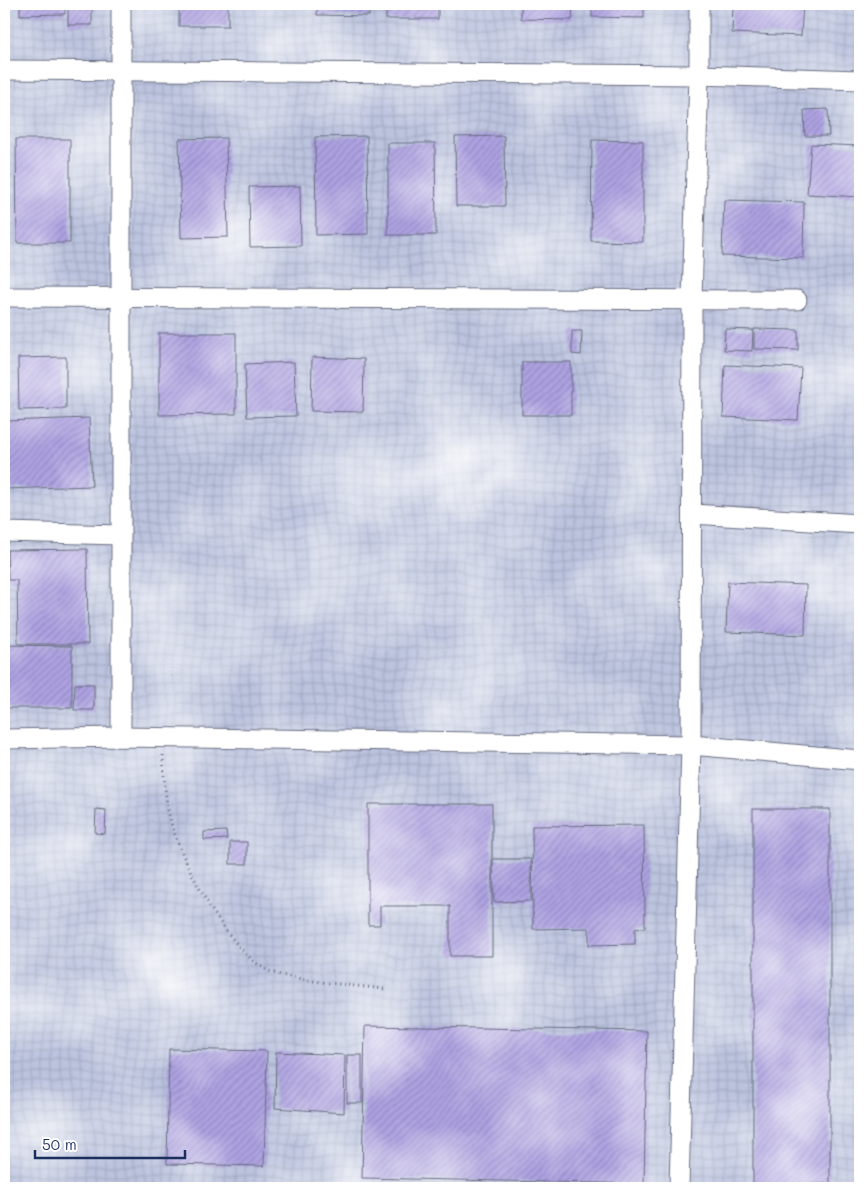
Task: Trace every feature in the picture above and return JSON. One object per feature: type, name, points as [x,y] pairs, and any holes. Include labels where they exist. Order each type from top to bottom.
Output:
[{"type":"street","points":[[121,4],[121,737]]},
{"type":"street","points":[[679,1188],[691,745],[692,298],[699,75],[699,4]]},
{"type":"street","points":[[4,70],[699,75],[860,80]]},
{"type":"street","points":[[4,296],[798,300]]},
{"type":"street","points":[[692,514],[860,524]]},
{"type":"street","points":[[4,532],[120,535]]},
{"type":"street","points":[[4,739],[121,737],[691,745],[860,760]]},
{"type":"path","points":[[162,739],[165,798],[170,821],[196,880],[227,934],[254,961],[273,973],[384,989]]},
{"type":"shaded area","points":[[4,4],[860,4],[860,1188],[4,1188]]},
{"type":"building","points":[[20,4],[65,4],[65,14],[20,15]]},
{"type":"building","points":[[68,4],[92,4],[92,25],[68,25]]},
{"type":"building","points":[[179,4],[228,4],[228,26],[179,26]]},
{"type":"building","points":[[317,4],[369,4],[369,16],[317,15]]},
{"type":"building","points":[[386,4],[438,4],[438,19],[386,19]]},
{"type":"building","points":[[521,4],[573,4],[572,20],[521,19]]},
{"type":"building","points":[[592,4],[644,4],[644,18],[592,17]]},
{"type":"building","points":[[733,4],[803,4],[801,36],[732,33]]},
{"type":"building","points":[[828,109],[829,136],[805,136],[804,110]]},
{"type":"building","points":[[367,136],[368,234],[316,235],[315,137]]},
{"type":"building","points":[[504,136],[505,206],[456,206],[455,137]]},
{"type":"building","points":[[226,138],[228,237],[181,238],[179,139]]},
{"type":"building","points":[[16,139],[70,139],[70,243],[17,243]]},
{"type":"building","points":[[592,140],[643,141],[643,242],[591,241]]},
{"type":"building","points":[[388,143],[435,143],[436,235],[388,235]]},
{"type":"building","points":[[811,144],[860,146],[860,197],[807,194]]},
{"type":"building","points":[[300,186],[301,246],[250,247],[249,187]]},
{"type":"building","points":[[724,200],[804,202],[803,258],[722,256]]},
{"type":"building","points":[[725,329],[753,330],[752,351],[724,350]]},
{"type":"building","points":[[754,329],[798,330],[798,350],[754,349]]},
{"type":"building","points":[[572,331],[582,331],[581,355],[572,354]]},
{"type":"building","points":[[159,333],[236,333],[236,414],[159,415]]},
{"type":"building","points":[[66,357],[66,409],[19,410],[18,358]]},
{"type":"building","points":[[312,357],[364,359],[363,412],[311,411]]},
{"type":"building","points":[[294,362],[296,416],[247,417],[245,364]]},
{"type":"building","points":[[522,362],[571,362],[571,415],[522,415]]},
{"type":"building","points":[[725,365],[801,368],[798,420],[723,417]]},
{"type":"building","points":[[89,418],[92,486],[4,489],[4,421]]},
{"type":"building","points":[[87,549],[88,644],[18,644],[17,580],[8,580],[7,550]]},
{"type":"building","points":[[728,582],[806,585],[805,635],[726,632]]},
{"type":"building","points":[[4,645],[72,646],[72,708],[4,708]]},
{"type":"building","points":[[75,684],[94,684],[94,710],[74,710]]},
{"type":"building","points":[[368,804],[492,804],[492,956],[450,956],[450,906],[380,906],[380,925],[368,925]]},
{"type":"building","points":[[96,809],[106,810],[105,834],[95,833]]},
{"type":"building","points":[[753,809],[830,809],[830,1184],[753,1184]]},
{"type":"building","points":[[644,825],[645,928],[635,929],[635,944],[589,945],[589,928],[533,929],[532,826]]},
{"type":"building","points":[[226,831],[227,839],[204,840],[204,832]]},
{"type":"building","points":[[230,842],[247,842],[247,864],[230,864]]},
{"type":"building","points":[[493,859],[531,859],[531,901],[494,902]]},
{"type":"building","points":[[365,1026],[647,1031],[644,1184],[362,1178]]},
{"type":"building","points":[[169,1049],[267,1051],[264,1166],[167,1164]]},
{"type":"building","points":[[276,1052],[345,1055],[344,1113],[275,1108]]},
{"type":"building","points":[[347,1055],[362,1055],[362,1103],[347,1103]]}]
